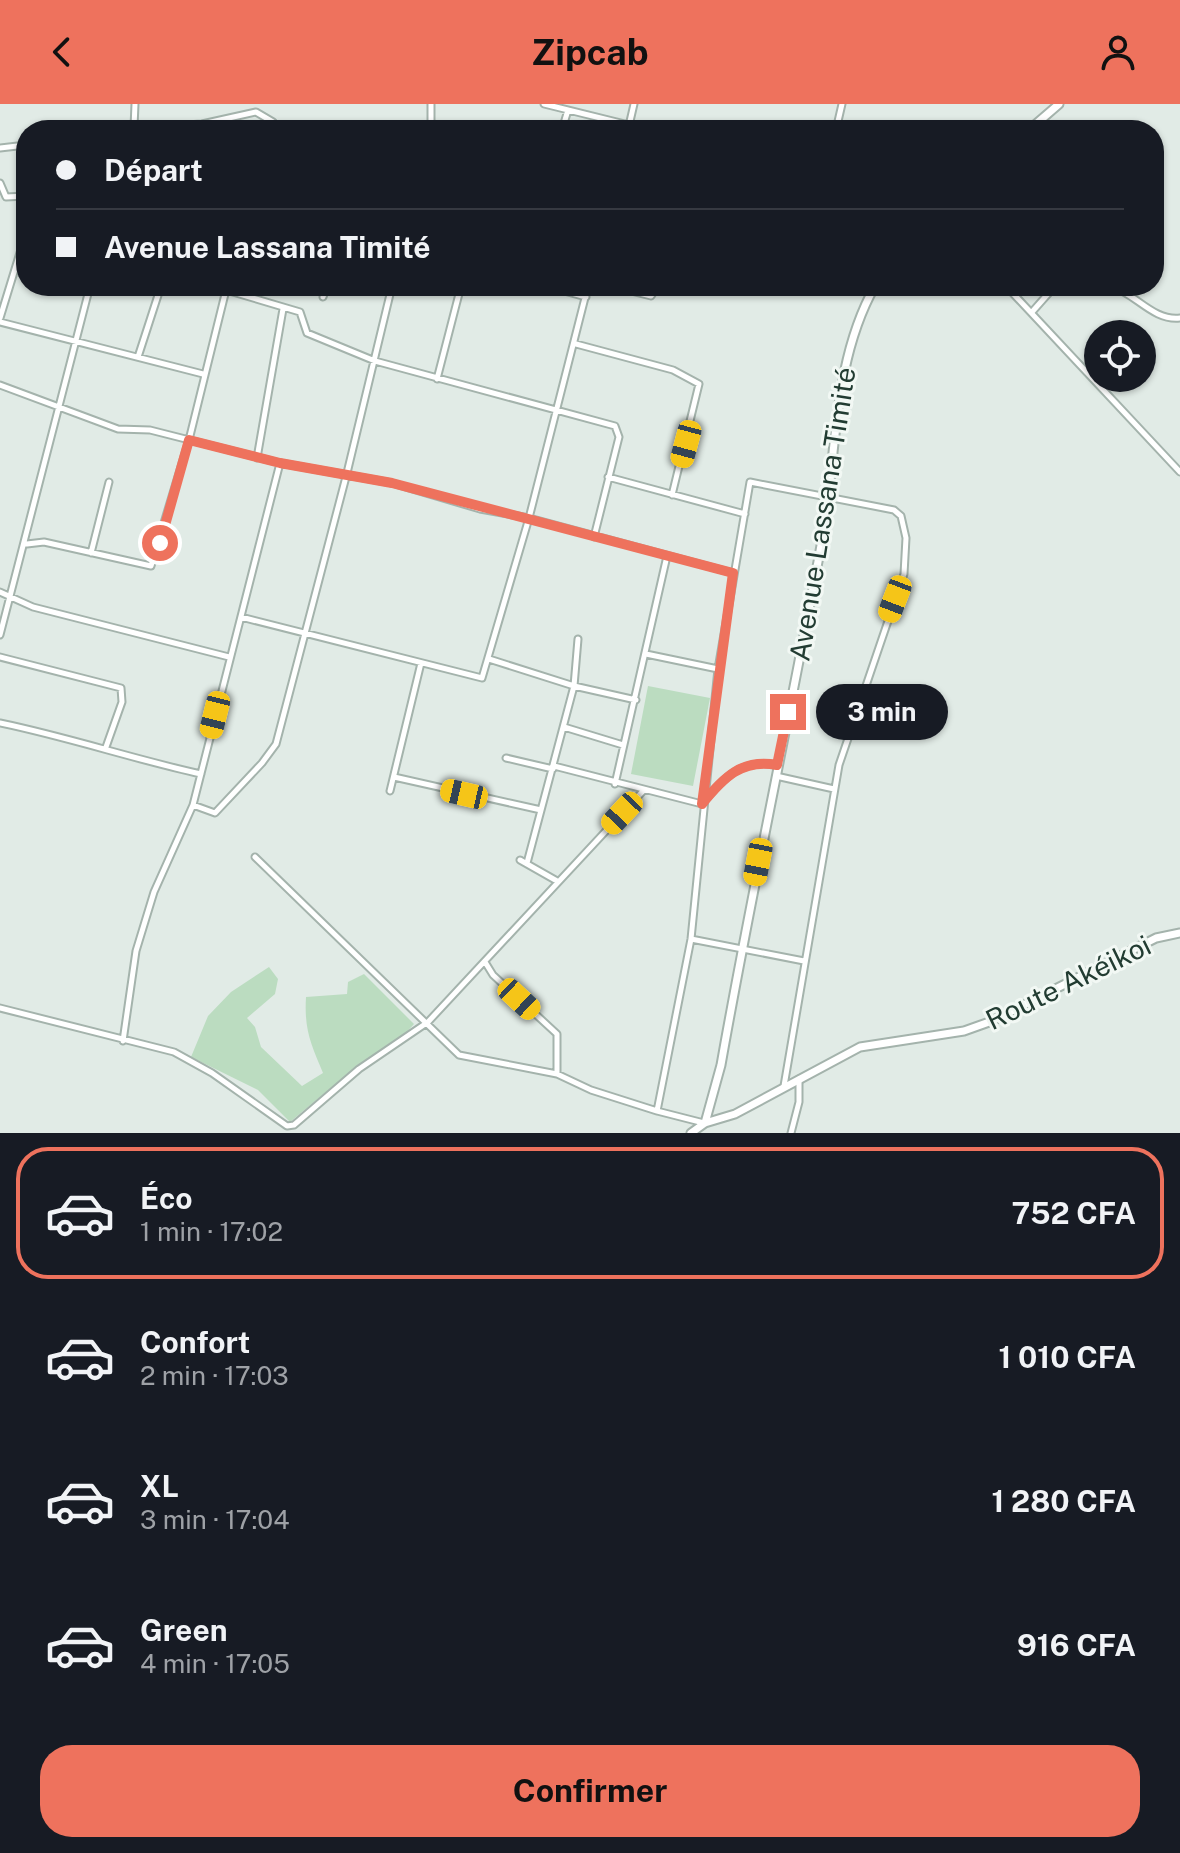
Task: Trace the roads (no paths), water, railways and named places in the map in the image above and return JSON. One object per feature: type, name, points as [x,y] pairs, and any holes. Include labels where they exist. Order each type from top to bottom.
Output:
[{"type":"street","points":[[254,104],[256,112]]},
{"type":"street","points":[[544,104],[602,120]]},
{"type":"street","points":[[1041,120],[1059,104]]},
{"type":"street","points":[[565,120],[568,110]]},
{"type":"street","points":[[220,120],[256,112],[271,120]]},
{"type":"street","points":[[0,183],[6,197],[16,196]]},
{"type":"street","points":[[16,266],[0,320],[203,374]]},
{"type":"street","points":[[0,635],[8,596],[27,544],[50,433],[78,342],[88,296]]},
{"type":"street","points":[[138,357],[158,296]]},
{"type":"street","points":[[27,544],[44,542],[151,566],[189,440],[224,296]]},
{"type":"street","points":[[244,296],[300,312],[307,333],[375,361],[437,379],[463,382],[615,426],[619,437],[594,537]]},
{"type":"street","points":[[193,805],[215,813],[276,744],[390,296]]},
{"type":"street","points":[[437,379],[458,296]]},
{"type":"street","points":[[241,617],[482,678],[576,344],[586,297],[582,296]]},
{"type":"street","name":"Avenue Lassana Timité","points":[[705,1123],[721,1065],[830,497],[844,371],[870,296]]},
{"type":"street","points":[[1016,296],[1180,472]]},
{"type":"street","points":[[1032,312],[1046,296]]},
{"type":"street","points":[[1134,296],[1157,315],[1180,318]]},
{"type":"street","points":[[257,458],[283,309]]},
{"type":"street","points":[[576,344],[673,370],[699,384],[672,495]]},
{"type":"street","points":[[0,385],[118,429],[150,430],[257,458],[347,473],[733,573]]},
{"type":"street","points":[[123,1041],[136,951],[154,892],[193,805],[280,463]]},
{"type":"street","points":[[608,477],[745,514]]},
{"type":"street","points":[[91,553],[109,482]]},
{"type":"street","points":[[657,1111],[691,939],[702,804],[718,669],[750,482],[866,502],[898,512],[906,538],[904,574],[834,789],[784,1086]]},
{"type":"street","points":[[615,784],[667,556]]},
{"type":"street","points":[[0,592],[33,607],[229,657]]},
{"type":"street","points":[[527,863],[574,686],[578,639]]},
{"type":"street","points":[[646,654],[718,669]]},
{"type":"street","points":[[0,657],[121,688],[122,702],[106,747]]},
{"type":"street","points":[[489,659],[574,686],[636,700]]},
{"type":"street","points":[[390,791],[421,663]]},
{"type":"street","points":[[0,723],[106,747],[149,762],[201,774]]},
{"type":"street","points":[[564,727],[623,745]]},
{"type":"street","points":[[506,758],[702,804]]},
{"type":"street","points":[[702,804],[716,786],[743,766],[759,761],[777,765]]},
{"type":"street","points":[[775,776],[834,789]]},
{"type":"street","points":[[394,777],[541,810]]},
{"type":"street","points":[[0,1008],[174,1052],[196,1063],[287,1126],[294,1125],[359,1069],[428,1022],[644,790]]},
{"type":"street","points":[[255,857],[459,1055],[557,1074],[591,1090],[705,1123]]},
{"type":"street","points":[[520,860],[557,881]]},
{"type":"street","name":"Route Akéikoi","points":[[691,1133],[705,1123],[735,1114],[799,1078],[874,1042],[964,1031],[992,1021],[1156,938],[1180,933]]},
{"type":"street","points":[[691,939],[804,961]]},
{"type":"street","points":[[485,962],[493,975],[557,1034],[557,1074]]},
{"type":"street","points":[[791,1133],[799,1102],[799,1078]]}]
